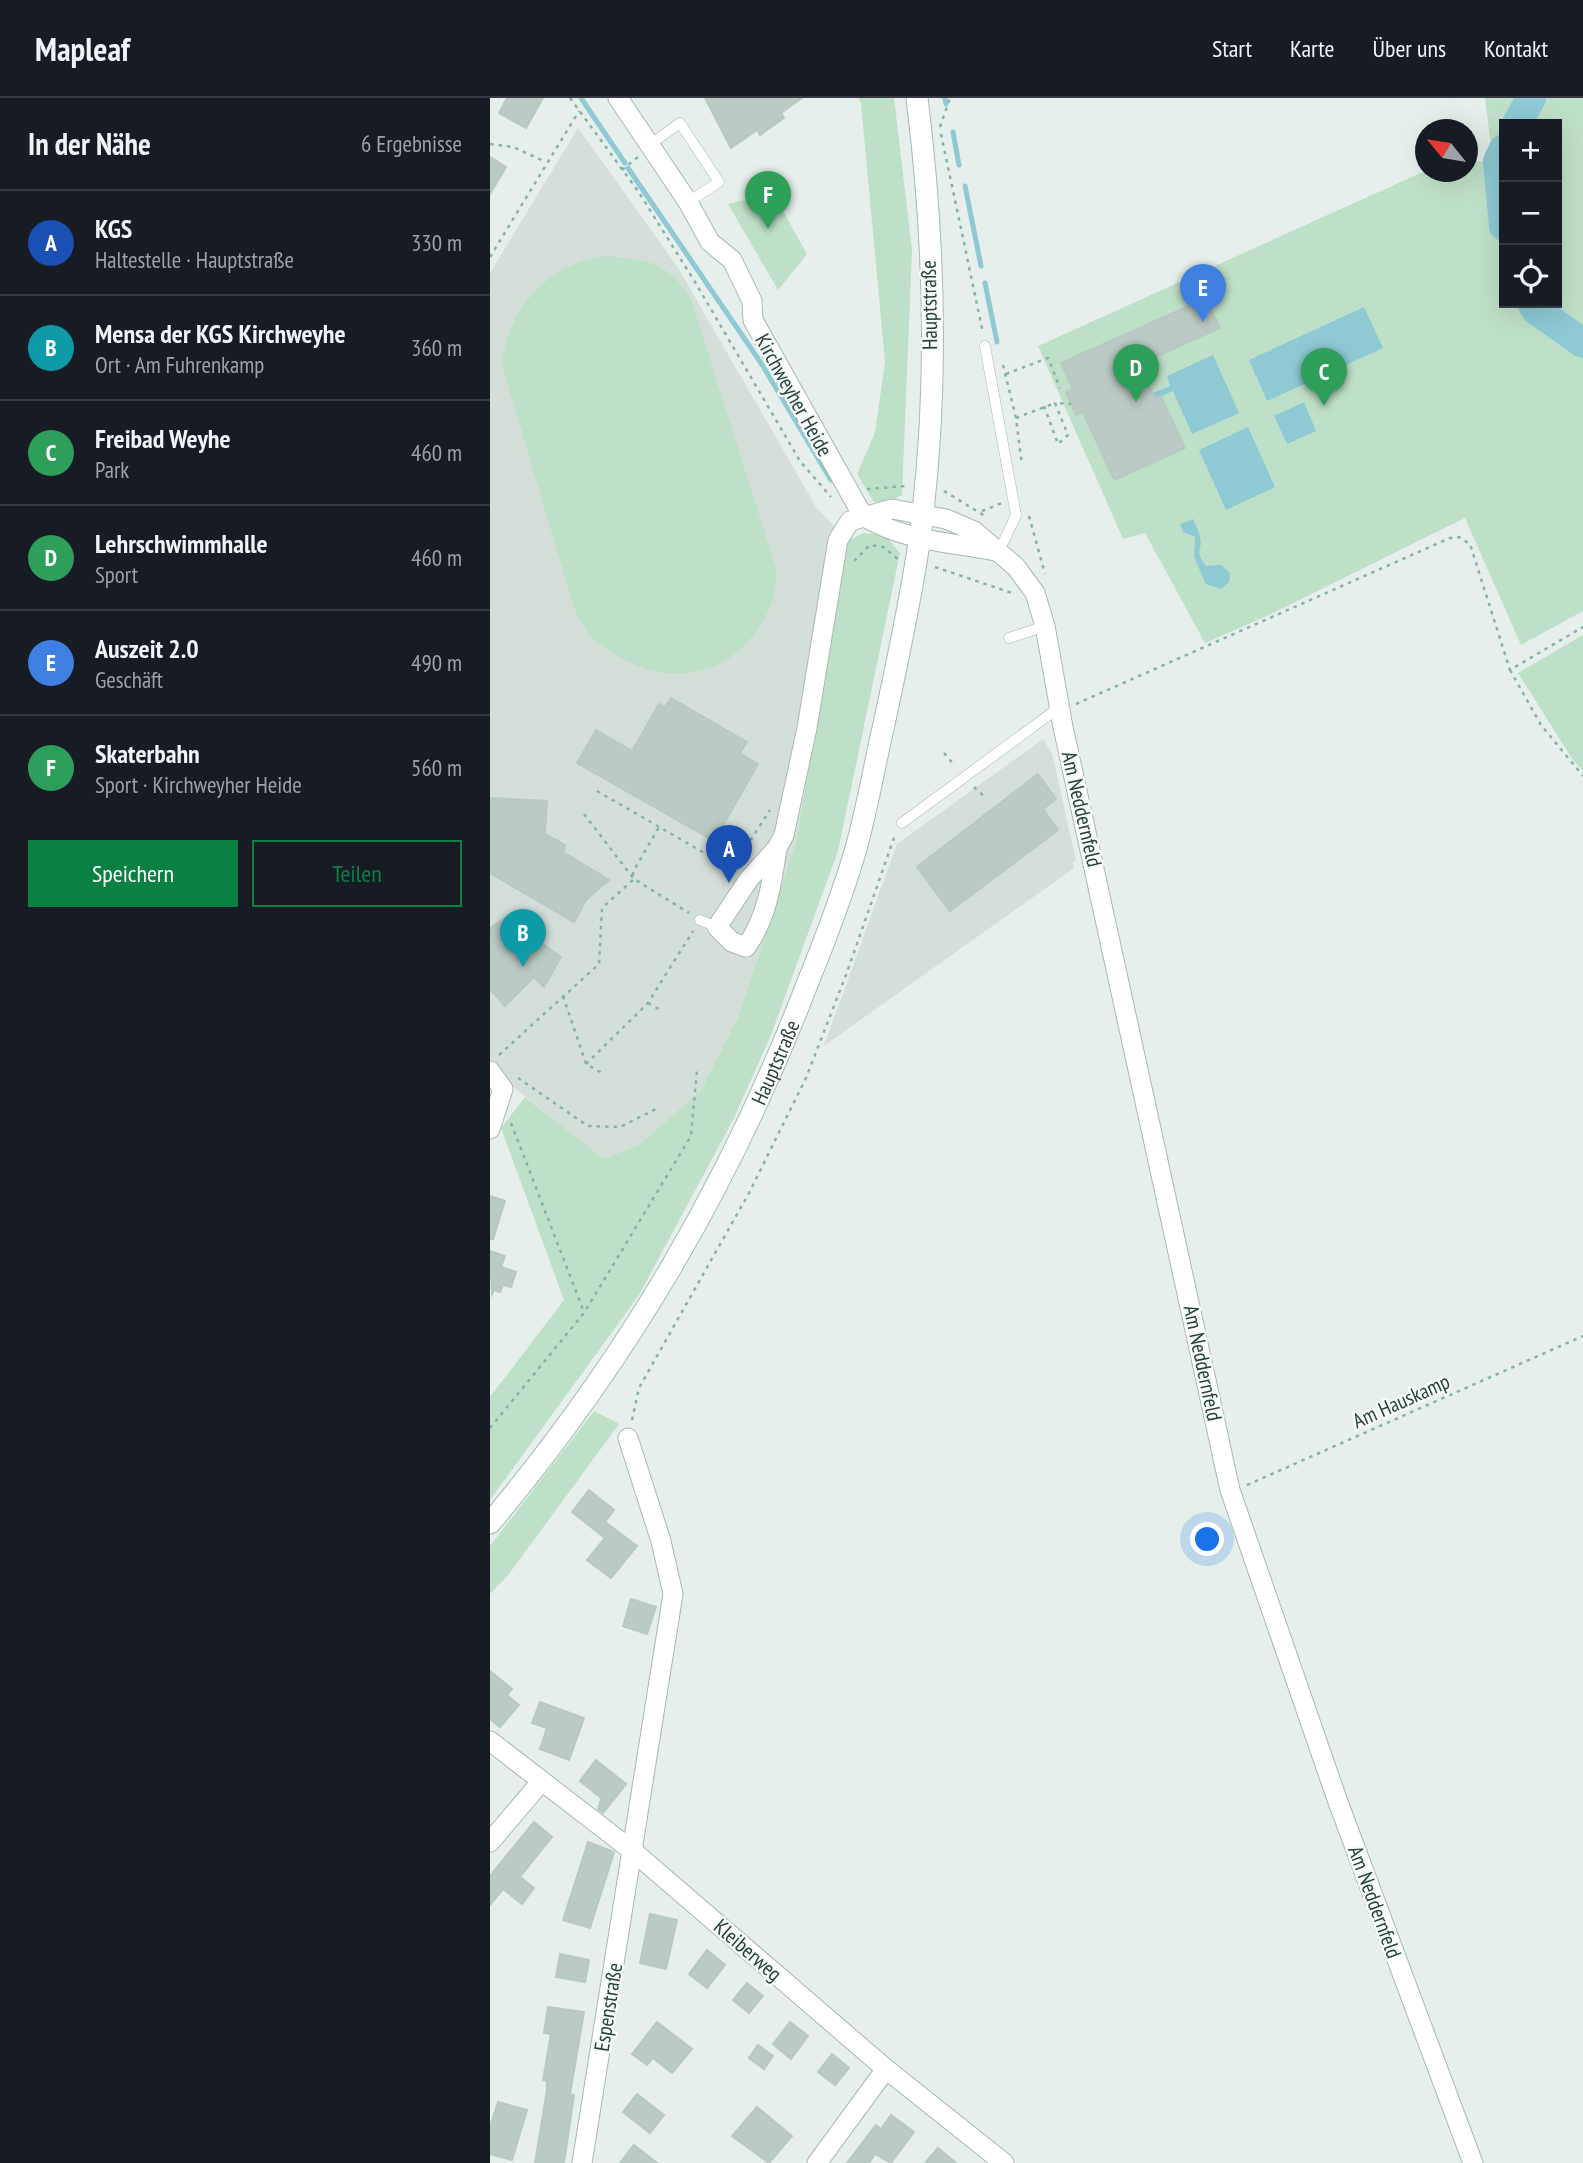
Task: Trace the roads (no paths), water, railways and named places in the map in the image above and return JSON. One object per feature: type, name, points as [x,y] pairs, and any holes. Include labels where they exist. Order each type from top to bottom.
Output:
[{"type":"main road","name":"Hauptstraße","points":[[490,1523],[532,1472],[600,1380],[665,1282],[722,1181],[781,1053],[855,852],[905,631],[922,513],[931,330],[923,150],[917,98]]},
{"type":"street","name":"Kirchweyher Heide","points":[[618,98],[688,202],[710,242],[732,260],[752,301],[753,320],[857,519]]},
{"type":"street","points":[[778,848],[709,923],[732,942],[746,947],[757,932],[766,905],[807,728],[838,540],[857,519],[892,509],[922,513]]},
{"type":"street","name":"Am Neddernfeld","points":[[922,513],[974,531],[1016,567],[1035,593],[1045,626],[1063,727],[1230,1490],[1338,1802],[1473,2163]]},
{"type":"street","points":[[857,519],[919,540],[996,551]]},
{"type":"street","points":[[490,1129],[508,1081],[492,1065]]},
{"type":"street","name":"Espenstraße","points":[[582,2163],[634,1852],[673,1594],[661,1541],[628,1438]]},
{"type":"street","name":"Kleiberweg","points":[[490,1741],[634,1852],[886,2070],[1003,2163]]},
{"type":"street","points":[[490,1842],[541,1782]]},
{"type":"street","points":[[817,2163],[886,2070]]},
{"type":"lane","points":[[649,147],[680,124],[719,182],[688,202]]},
{"type":"lane","points":[[985,346],[1016,515],[1004,541],[996,551]]},
{"type":"lane","points":[[1009,638],[1045,626]]},
{"type":"lane","points":[[902,823],[1053,712]]},
{"type":"water","points":[[1364,307],[1383,348],[1267,401],[1249,360]]},
{"type":"water","points":[[1213,355],[1239,413],[1192,434],[1173,391],[1155,399],[1153,393],[1170,386],[1167,376]]},
{"type":"water","points":[[1304,402],[1316,431],[1287,444],[1274,416]]},
{"type":"water","points":[[1248,427],[1275,487],[1226,510],[1199,450]]},
{"type":"water","points":[[1193,519],[1201,542],[1200,557],[1206,566],[1221,565],[1230,573],[1229,582],[1221,589],[1206,584],[1194,557],[1195,537],[1183,532],[1180,524]]},
{"type":"waterway","points":[[581,98],[625,163]]},
{"type":"waterway","points":[[945,98],[946,104]]},
{"type":"waterway","points":[[1520,119],[1531,98]]},
{"type":"waterway","points":[[953,132],[959,165]]},
{"type":"waterway","points":[[1499,159],[1499,172]]},
{"type":"waterway","points":[[628,168],[761,363],[831,480]]},
{"type":"waterway","points":[[965,186],[981,266]]},
{"type":"waterway","points":[[985,283],[997,342]]},
{"type":"waterway","points":[[1535,308],[1583,343]]},
{"type":"place","name":"Skaterbahn","points":[[768,229]]},
{"type":"place","name":"Auszeit 2.0","points":[[1203,322]]},
{"type":"place","name":"Lehrschwimmhalle","points":[[1136,402]]},
{"type":"place","name":"Freibad Weyhe","points":[[1324,406]]},
{"type":"place","name":"KGS","points":[[729,883]]},
{"type":"place","name":"Mensa der KGS Kirchweyhe","points":[[523,967]]}]
